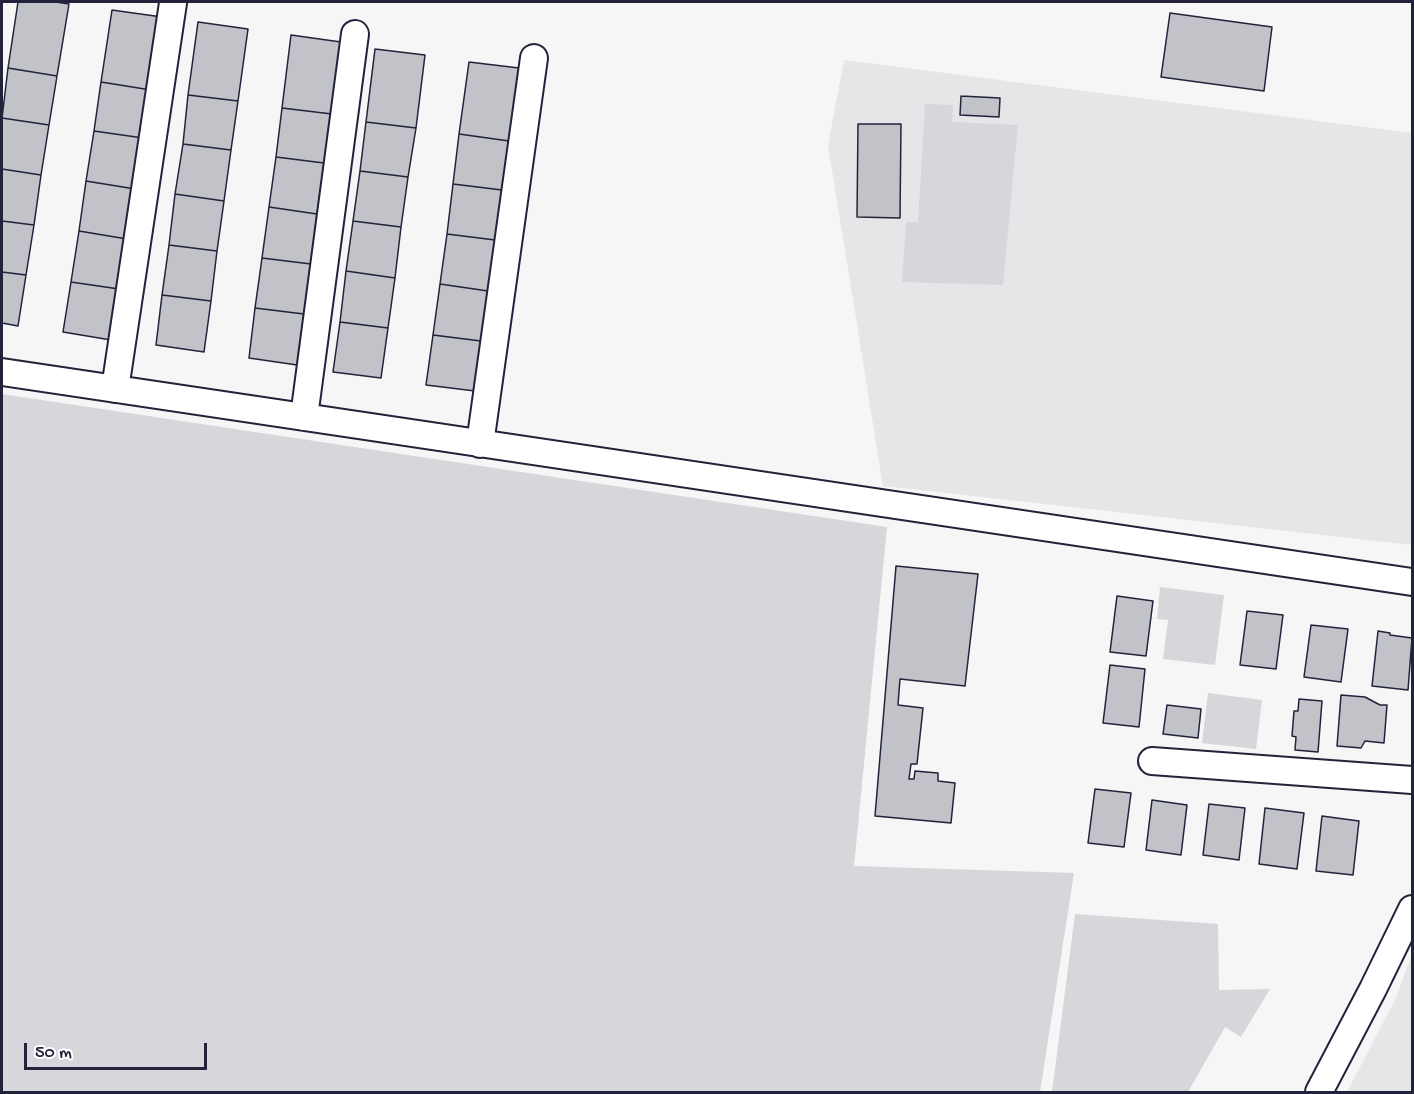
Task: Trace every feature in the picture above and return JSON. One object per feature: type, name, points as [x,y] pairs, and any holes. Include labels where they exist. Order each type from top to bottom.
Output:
[{"type":"street","points":[[115,389],[173,3]]},
{"type":"street","points":[[304,417],[355,34]]},
{"type":"street","points":[[480,444],[534,58]]},
{"type":"street","points":[[2,372],[1413,582]]},
{"type":"street","points":[[1152,761],[1413,780]]},
{"type":"street","points":[[1319,1092],[1413,909]]},
{"type":"shaded area","points":[[844,60],[1412,133],[1412,545],[883,486],[828,145]]},
{"type":"shaded area","points":[[925,104],[953,105],[952,122],[1018,125],[1003,285],[902,282],[906,222],[918,222]]},
{"type":"shaded area","points":[[2,394],[887,527],[854,866],[1074,873],[1040,1092],[2,1092]]},
{"type":"shaded area","points":[[1160,587],[1224,595],[1215,665],[1163,659],[1168,620],[1157,619]]},
{"type":"shaded area","points":[[1208,693],[1262,700],[1256,749],[1202,743]]},
{"type":"shaded area","points":[[1075,914],[1218,924],[1219,990],[1270,989],[1241,1037],[1225,1027],[1188,1092],[1052,1092]]},
{"type":"shaded area","points":[[1412,953],[1412,1092],[1347,1092],[1396,998]]},
{"type":"building","points":[[18,2],[69,4],[57,76],[8,68]]},
{"type":"building","points":[[112,10],[162,17],[151,90],[101,82]]},
{"type":"building","points":[[1170,13],[1272,27],[1264,91],[1161,77]]},
{"type":"building","points":[[198,22],[248,29],[238,101],[188,95]]},
{"type":"building","points":[[291,35],[341,42],[332,114],[282,108]]},
{"type":"building","points":[[375,49],[425,55],[416,128],[366,122]]},
{"type":"building","points":[[469,62],[519,68],[509,141],[459,134]]},
{"type":"building","points":[[8,68],[57,76],[49,125],[2,118]]},
{"type":"building","points":[[101,82],[151,90],[143,138],[94,131]]},
{"type":"building","points":[[188,95],[238,101],[231,150],[183,144]]},
{"type":"building","points":[[961,96],[1000,98],[999,117],[960,115]]},
{"type":"building","points":[[282,108],[332,114],[324,163],[276,157]]},
{"type":"building","points":[[2,118],[49,125],[41,175],[2,169]]},
{"type":"building","points":[[366,122],[416,128],[408,177],[360,171]]},
{"type":"building","points":[[858,124],[901,124],[900,218],[857,217]]},
{"type":"building","points":[[94,131],[143,138],[135,189],[86,181]]},
{"type":"building","points":[[459,134],[509,141],[502,190],[453,184]]},
{"type":"building","points":[[183,144],[231,150],[224,201],[175,194]]},
{"type":"building","points":[[276,157],[324,163],[317,214],[269,207]]},
{"type":"building","points":[[2,169],[41,175],[34,225],[2,221]]},
{"type":"building","points":[[360,171],[408,177],[401,227],[353,221]]},
{"type":"building","points":[[86,181],[135,189],[127,239],[79,231]]},
{"type":"building","points":[[453,184],[502,190],[495,240],[447,234]]},
{"type":"building","points":[[175,194],[224,201],[217,251],[169,245]]},
{"type":"building","points":[[269,207],[317,214],[311,264],[262,258]]},
{"type":"building","points":[[2,221],[34,225],[26,275],[2,272]]},
{"type":"building","points":[[353,221],[401,227],[395,278],[346,271]]},
{"type":"building","points":[[79,231],[127,239],[119,289],[71,282]]},
{"type":"building","points":[[447,234],[495,240],[488,291],[440,284]]},
{"type":"building","points":[[169,245],[217,251],[211,301],[162,295]]},
{"type":"building","points":[[262,258],[311,264],[304,314],[255,308]]},
{"type":"building","points":[[346,271],[395,278],[388,328],[340,322]]},
{"type":"building","points":[[2,272],[26,275],[18,326],[2,323]]},
{"type":"building","points":[[71,282],[119,289],[111,340],[63,332]]},
{"type":"building","points":[[440,284],[488,291],[481,341],[433,335]]},
{"type":"building","points":[[162,295],[211,301],[204,352],[156,345]]},
{"type":"building","points":[[255,308],[304,314],[297,365],[249,358]]},
{"type":"building","points":[[340,322],[388,328],[381,378],[333,372]]},
{"type":"building","points":[[433,335],[481,341],[475,391],[426,385]]},
{"type":"building","points":[[896,566],[978,574],[965,686],[900,679],[898,705],[923,708],[917,764],[911,764],[909,779],[914,779],[915,771],[938,773],[938,781],[955,783],[951,823],[875,816]]},
{"type":"building","points":[[1117,596],[1153,601],[1146,656],[1110,652]]},
{"type":"building","points":[[1247,611],[1283,615],[1276,669],[1240,665]]},
{"type":"building","points":[[1311,625],[1348,629],[1341,682],[1304,677]]},
{"type":"building","points":[[1378,631],[1412,638],[1408,690],[1372,686]]},
{"type":"building","points":[[1110,665],[1145,669],[1139,727],[1103,723]]},
{"type":"building","points":[[1341,695],[1365,697],[1380,705],[1387,705],[1384,743],[1365,741],[1361,748],[1337,746]]},
{"type":"building","points":[[1299,699],[1322,701],[1318,752],[1295,750],[1296,737],[1292,736],[1294,711],[1298,711]]},
{"type":"building","points":[[1167,705],[1201,709],[1198,738],[1163,734]]},
{"type":"building","points":[[1095,789],[1131,793],[1124,847],[1088,843]]},
{"type":"building","points":[[1152,800],[1187,805],[1181,855],[1146,850]]},
{"type":"building","points":[[1209,804],[1245,808],[1239,860],[1203,855]]},
{"type":"building","points":[[1265,808],[1304,813],[1297,869],[1259,864]]},
{"type":"building","points":[[1322,816],[1359,821],[1353,875],[1316,871]]}]
